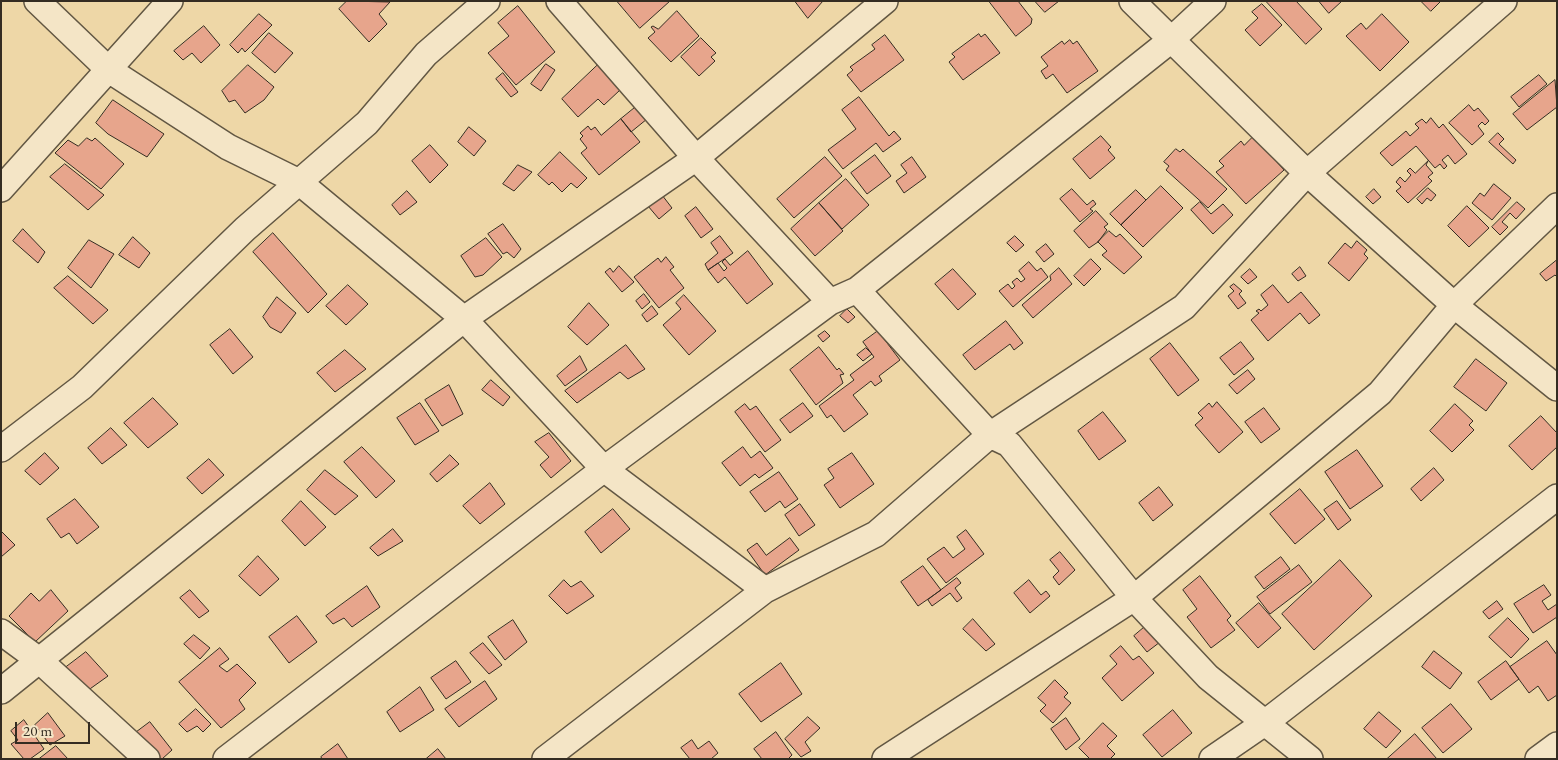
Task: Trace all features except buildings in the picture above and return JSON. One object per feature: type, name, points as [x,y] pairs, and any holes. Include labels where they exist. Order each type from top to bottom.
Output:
[{"type":"street","points":[[37,1],[109,70],[228,147],[299,182],[464,319],[604,469],[765,590]]},
{"type":"street","points":[[1,189],[170,1]]},
{"type":"street","points":[[1,449],[82,387],[245,229],[367,123],[426,54],[487,1]]},
{"type":"street","points":[[559,1],[696,158],[830,302]]},
{"type":"street","points":[[1,691],[464,319],[696,158],[885,1]]},
{"type":"street","points":[[1132,1],[1308,173],[1454,305],[1557,388]]},
{"type":"street","points":[[226,759],[604,469],[830,302],[857,290],[1171,40],[1213,1]]},
{"type":"street","points":[[545,759],[765,590],[876,534],[990,435],[1184,307],[1308,173],[1504,1]]},
{"type":"street","points":[[886,759],[1134,598],[1380,393],[1454,305],[1557,206]]},
{"type":"street","points":[[857,290],[990,435],[1009,444],[1134,598],[1208,677],[1310,759]]},
{"type":"street","points":[[1212,759],[1266,722],[1557,497]]},
{"type":"street","points":[[1,632],[39,660],[147,759]]},
{"type":"street","points":[[1538,759],[1557,745]]}]
